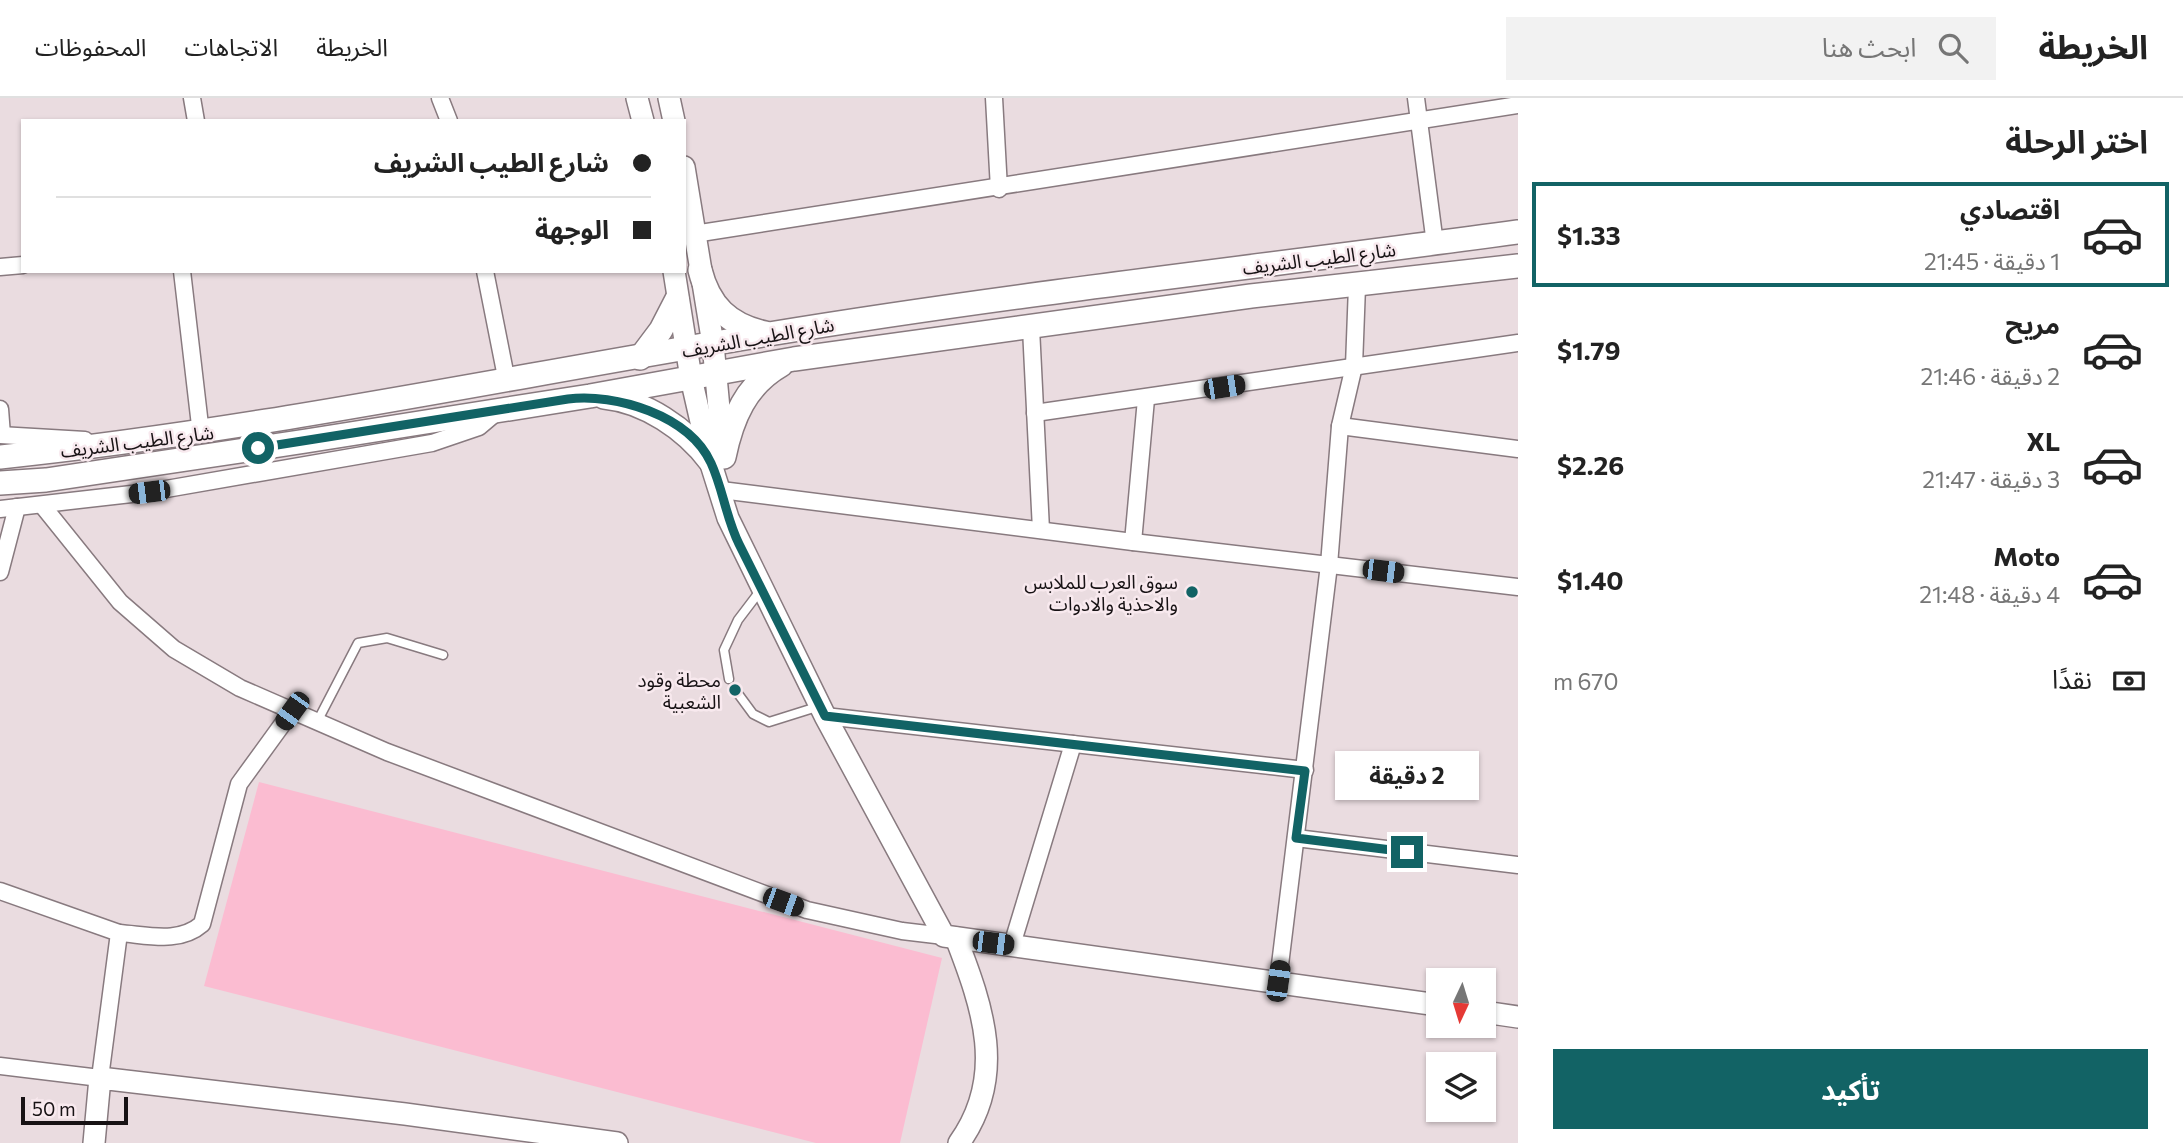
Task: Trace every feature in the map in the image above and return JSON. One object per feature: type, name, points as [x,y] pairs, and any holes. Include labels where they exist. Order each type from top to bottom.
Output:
[{"type":"main road","name":"شارع الطيب الشريف","points":[[1,442],[111,446],[201,434],[768,334],[1113,284],[1518,232]]},
{"type":"main road","name":"شارع الطيب الشريف","points":[[0,483],[46,480],[306,441],[590,396],[794,359],[1251,296],[1518,266]]},
{"type":"main road","points":[[700,270],[705,290],[715,307],[730,320],[768,334]]},
{"type":"main road","points":[[640,358],[661,330],[677,299]]},
{"type":"main road","points":[[590,396],[625,401],[654,414],[717,459],[746,396],[769,372],[794,359]]},
{"type":"street","points":[[192,98],[196,119]]},
{"type":"street","points":[[440,98],[448,119]]},
{"type":"street","points":[[637,98],[642,119]]},
{"type":"street","points":[[669,98],[674,119]]},
{"type":"street","points":[[994,98],[999,189]]},
{"type":"street","points":[[1416,98],[1435,244]]},
{"type":"street","points":[[694,234],[999,189],[1518,106]]},
{"type":"street","points":[[686,180],[717,374],[717,459],[720,486],[737,541],[823,711],[969,972],[987,1039],[986,1084],[973,1124],[959,1143]]},
{"type":"street","points":[[0,267],[21,265]]},
{"type":"street","points":[[182,273],[201,434]]},
{"type":"street","points":[[485,273],[507,382]]},
{"type":"street","points":[[674,273],[691,378],[717,459]]},
{"type":"street","points":[[1278,981],[1329,565],[1340,426],[1354,366],[1357,286]]},
{"type":"street","points":[[1031,328],[1041,530]]},
{"type":"street","points":[[1035,413],[1518,343]]},
{"type":"street","points":[[1133,542],[1146,399]]},
{"type":"street","points":[[0,509],[149,492],[432,443],[480,427],[502,408]]},
{"type":"street","points":[[0,409],[1,442]]},
{"type":"street","points":[[1340,426],[1518,449]]},
{"type":"street","points":[[720,486],[1133,542],[1518,587]]},
{"type":"street","points":[[42,505],[120,602],[174,649],[240,688],[317,722],[580,827],[807,910],[902,931],[1426,1003]]},
{"type":"street","points":[[0,572],[17,507]]},
{"type":"street","points":[[0,891],[119,933],[179,937],[192,932],[202,924],[239,784],[292,711]]},
{"type":"street","points":[[823,711],[1305,771]]},
{"type":"street","points":[[1012,945],[1073,744]]},
{"type":"street","points":[[1296,838],[1518,865]]},
{"type":"street","points":[[94,1143],[119,933]]},
{"type":"street","points":[[1496,1014],[1518,1017]]},
{"type":"street","points":[[0,1066],[405,1114],[613,1143]]},
{"type":"lane","points":[[730,679],[724,650],[738,620],[762,589]]},
{"type":"lane","points":[[317,722],[358,643],[387,638],[443,655]]},
{"type":"lane","points":[[739,695],[753,714],[769,722],[823,711]]},
{"type":"shaded area","points":[[259,782],[942,958],[900,1143],[816,1143],[204,986]]},
{"type":"place","name":"سوق العرب للملابس والاحذية والادوات","points":[[1192,592]]},
{"type":"place","name":"محطة وقود الشعبية","points":[[735,690]]},
{"type":"route","points":[[258,448],[590,396],[625,401],[677,427],[696,443],[710,461],[737,541],[825,716],[1305,771],[1296,838],[1407,852]]}]
